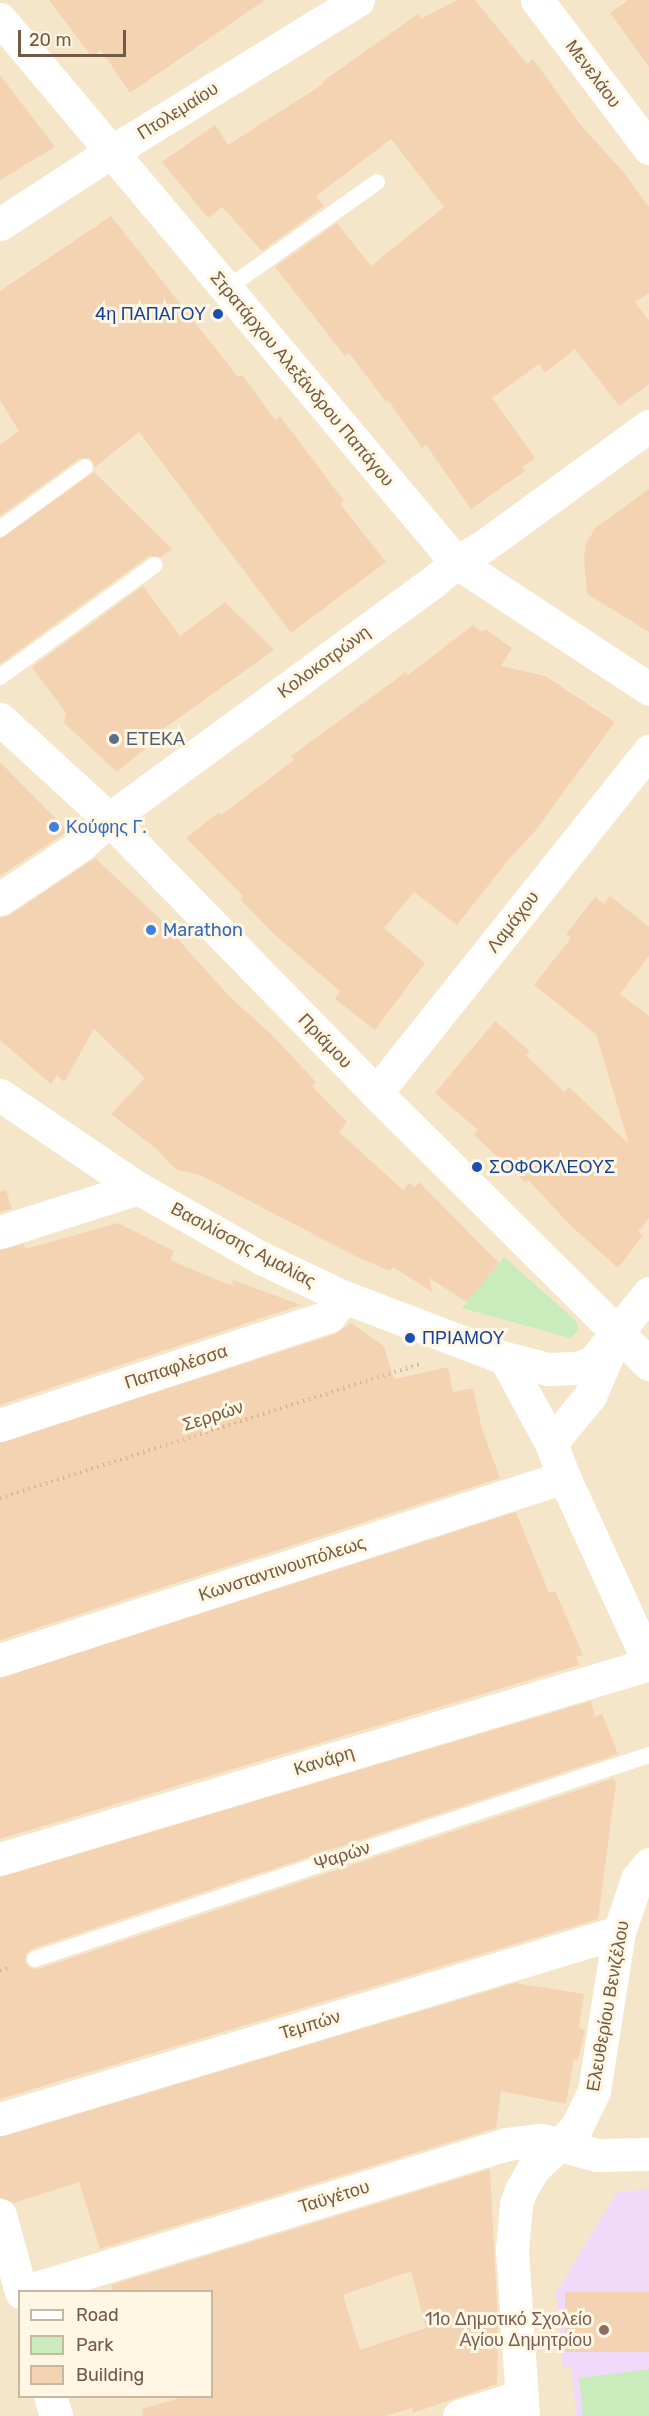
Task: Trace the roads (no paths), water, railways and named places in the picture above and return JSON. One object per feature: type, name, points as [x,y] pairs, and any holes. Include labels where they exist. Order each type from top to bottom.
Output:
[{"type":"street","name":"Πτολεμαίου","points":[[0,224],[111,152],[358,0]]},
{"type":"street","name":"Μενελάου","points":[[537,0],[649,148]]},
{"type":"street","name":"Στρατάρχου Αλεξάνδρου Παπάγου","points":[[0,19],[456,562],[649,689]]},
{"type":"street","name":"Κολοκοτρώνη","points":[[0,899],[81,845],[109,819],[433,582],[456,562],[485,545],[649,426]]},
{"type":"street","name":"Πριάμου","points":[[0,718],[109,819],[376,1093],[649,1364]]},
{"type":"street","name":"Λαμάχου","points":[[376,1093],[649,751]]},
{"type":"street","name":"Βασιλίσσης Αμαλίας","points":[[0,1095],[138,1188],[218,1236],[344,1297],[505,1358],[548,1369],[579,1368],[593,1362],[617,1333]]},
{"type":"street","points":[[0,1232],[138,1188]]},
{"type":"street","points":[[551,1443],[590,1396],[617,1333],[649,1293]]},
{"type":"street","name":"Παπαφλέσσα","points":[[0,1425],[329,1316],[344,1297]]},
{"type":"street","points":[[505,1358],[551,1443],[564,1477],[649,1664]]},
{"type":"street","name":"Κωνσταντινουπόλεως","points":[[0,1660],[564,1477]]},
{"type":"street","name":"Κανάρη","points":[[0,1858],[649,1664]]},
{"type":"street","name":"Ελευθερίου Βενιζέλου","points":[[522,2406],[512,2223],[520,2190],[533,2169],[576,2128],[594,2091],[619,1932],[637,1879],[649,1864]]},
{"type":"street","name":"Τεμπών","points":[[0,2119],[619,1932]]},
{"type":"street","name":"Ταϋγέτου","points":[[28,2290],[507,2144],[534,2140],[597,2155],[649,2154]]},
{"type":"street","points":[[0,2215],[20,2290]]},
{"type":"street","name":"Ταϋγέτου","points":[[0,2299],[18,2293]]},
{"type":"street","points":[[50,2398],[56,2416]]},
{"type":"street","points":[[459,2416],[522,2406]]},
{"type":"lane","points":[[226,289],[377,182]]},
{"type":"lane","points":[[0,530],[85,467]]},
{"type":"lane","points":[[0,677],[155,565]]},
{"type":"lane","name":"Ψαρών","points":[[35,1959],[649,1755]]},
{"type":"place","name":"4η ΠΑΠΑΓΟΥ","points":[[218,314]]},
{"type":"place","name":"ΕΤΕΚΑ","points":[[114,739]]},
{"type":"place","name":"Κούφης Γ.","points":[[54,827]]},
{"type":"place","name":"Marathon","points":[[151,930]]},
{"type":"place","name":"ΣΟΦΟΚΛΕΟΥΣ","points":[[477,1167]]},
{"type":"place","name":"ΠΡΙΑΜΟΥ","points":[[410,1338]]},
{"type":"place","name":"11ο Δημοτικό Σχολείο Αγίου Δημητρίου","points":[[604,2330]]}]
